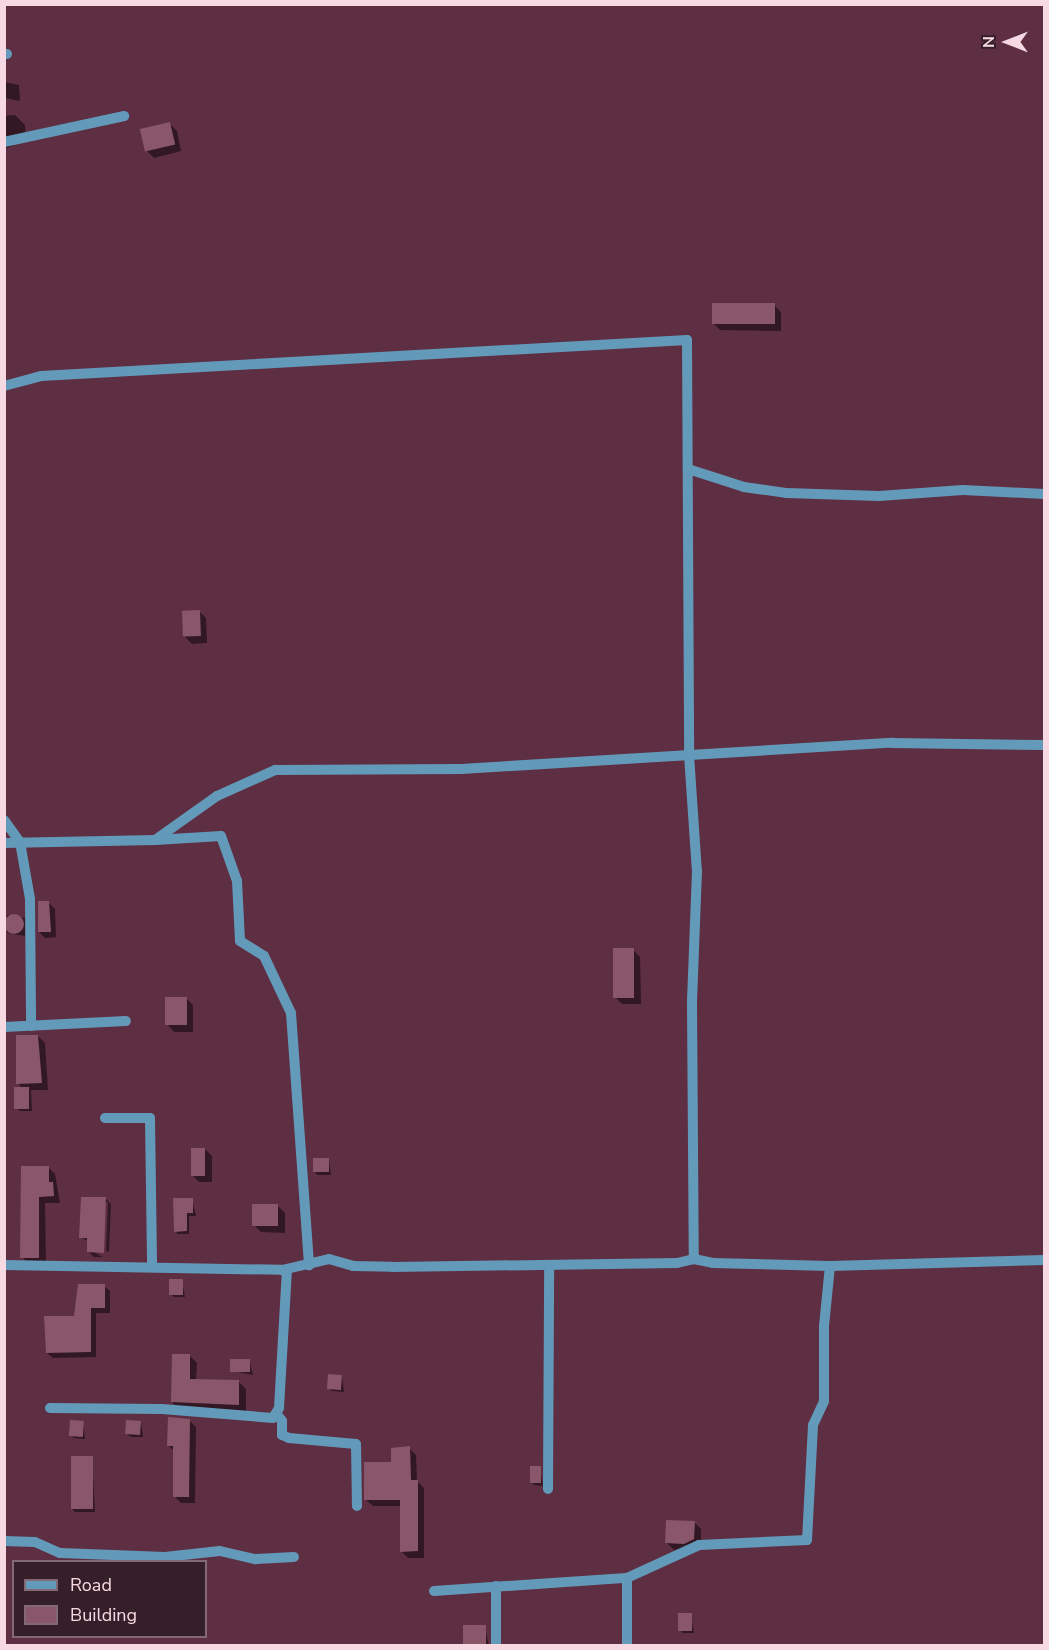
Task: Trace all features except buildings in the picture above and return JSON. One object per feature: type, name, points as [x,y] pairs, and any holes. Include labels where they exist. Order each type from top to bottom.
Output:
[{"type":"street","points":[[4,142],[124,116]]},
{"type":"street","points":[[4,386],[41,376],[687,340],[689,755],[697,871],[692,1003],[694,1259]]},
{"type":"street","points":[[687,470],[744,487],[786,493],[879,496],[963,490],[1044,494]]},
{"type":"street","points":[[154,840],[217,796],[275,770],[461,769],[892,743],[1044,745]]},
{"type":"street","points":[[4,820],[20,842],[30,899],[31,1026]]},
{"type":"street","points":[[4,843],[154,840],[221,836],[237,881],[240,941],[264,956],[291,1013],[309,1265]]},
{"type":"street","points":[[4,1027],[126,1021]]},
{"type":"street","points":[[105,1118],[150,1118],[152,1267]]},
{"type":"street","points":[[4,1265],[287,1269],[329,1260],[353,1266],[549,1266],[677,1263],[694,1259],[713,1263],[830,1266],[1044,1260]]},
{"type":"street","points":[[548,1489],[549,1266]]},
{"type":"street","points":[[434,1591],[627,1578],[699,1545],[807,1540],[813,1425],[824,1401],[824,1326],[830,1266]]},
{"type":"street","points":[[50,1408],[162,1409],[273,1418],[276,1413],[287,1269]]},
{"type":"street","points":[[276,1413],[282,1421],[282,1435],[290,1438],[356,1444],[357,1506]]},
{"type":"street","points":[[4,1541],[35,1542],[60,1552],[165,1557],[220,1551],[256,1559],[294,1557]]},
{"type":"street","points":[[627,1578],[627,1646]]},
{"type":"street","points":[[496,1586],[496,1646]]}]
